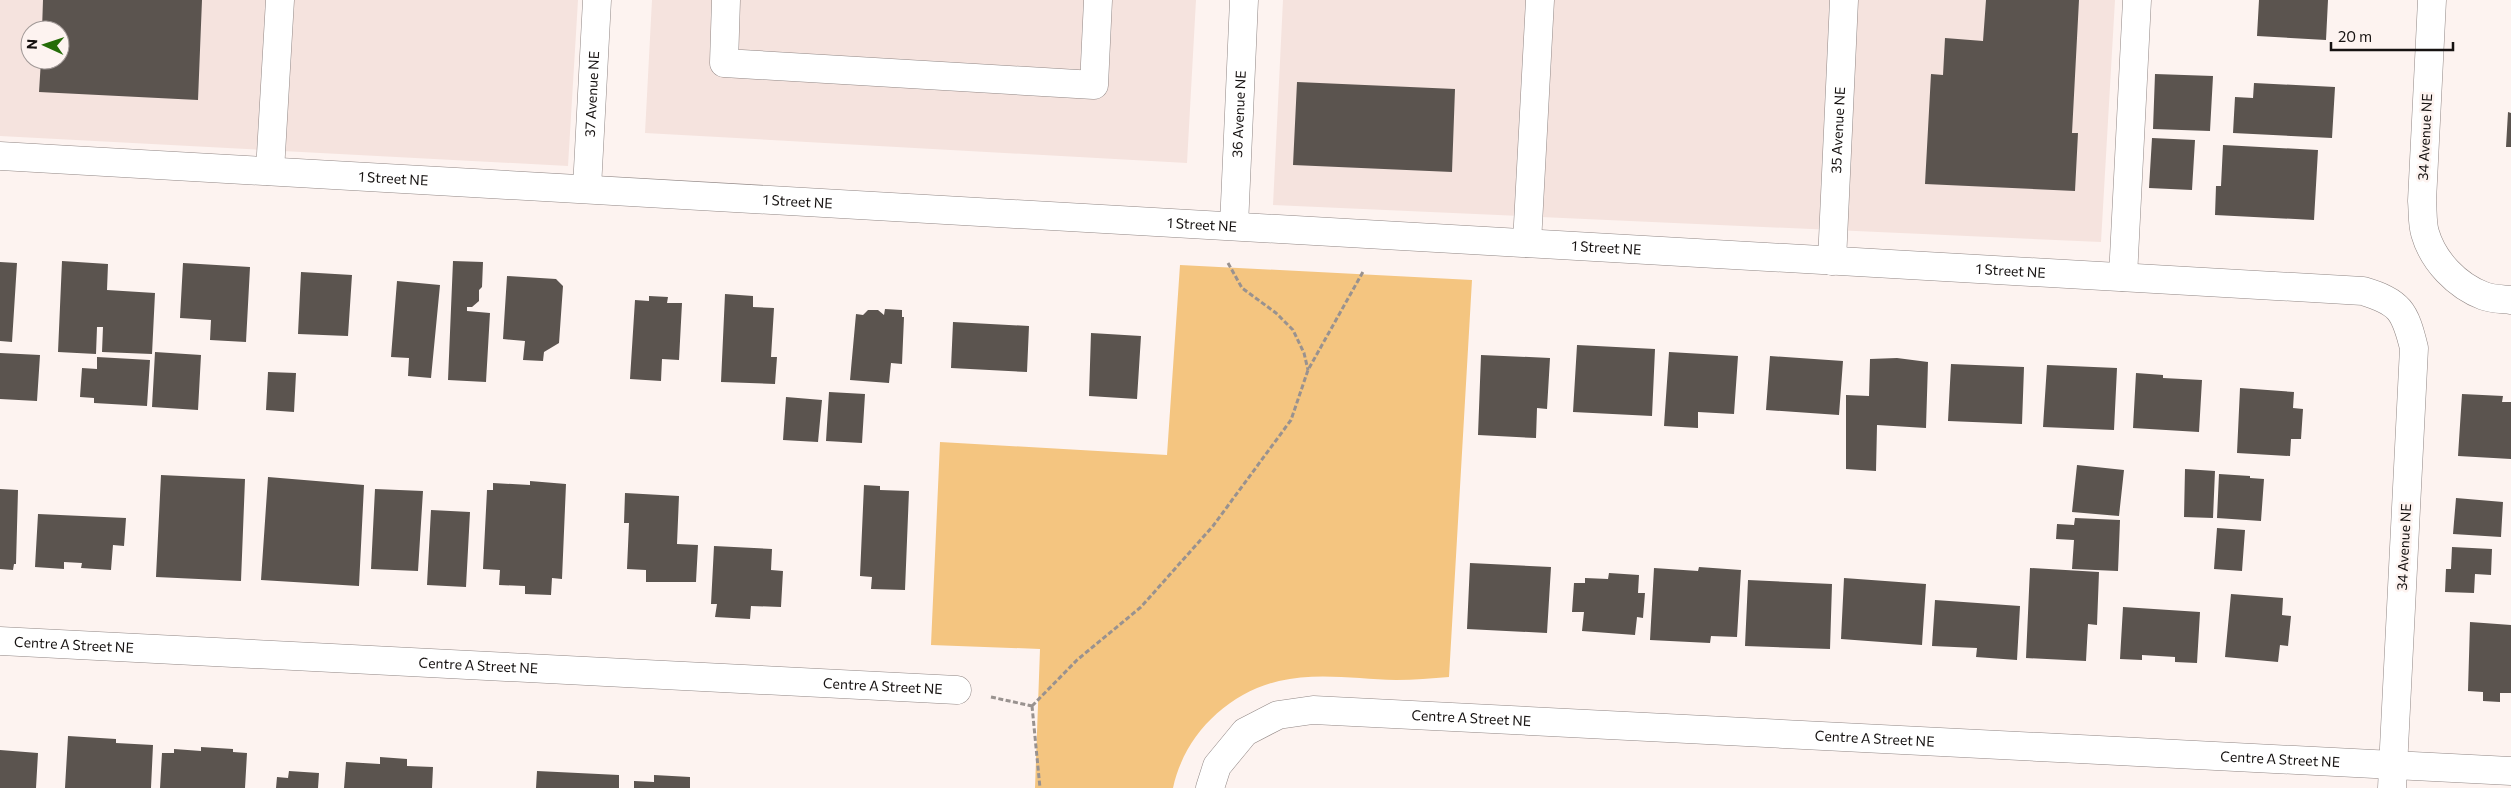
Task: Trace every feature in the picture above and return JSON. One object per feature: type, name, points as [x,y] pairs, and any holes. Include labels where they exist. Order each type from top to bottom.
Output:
[{"type":"street","points":[[270,170],[280,0]]},
{"type":"street","name":"37 Avenue NE","points":[[587,188],[597,0]]},
{"type":"street","points":[[726,0],[724,63],[1094,85],[1098,0]]},
{"type":"street","name":"36 Avenue NE","points":[[1234,226],[1244,0]]},
{"type":"street","points":[[1527,243],[1540,0]]},
{"type":"street","name":"35 Avenue NE","points":[[1832,260],[1844,0]]},
{"type":"street","points":[[2123,277],[2137,0]]},
{"type":"street","name":"34 Avenue NE","points":[[2432,0],[2422,201],[2424,232],[2444,268],[2463,285],[2485,297],[2511,300]]},
{"type":"street","name":"1 Street NE","points":[[0,156],[587,188],[2363,291],[2385,298],[2399,308]]},
{"type":"street","name":"34 Avenue NE","points":[[2392,777],[2414,348],[2409,328],[2399,308]]},
{"type":"street","name":"Centre A Street NE","points":[[0,641],[957,690]]},
{"type":"street","name":"Centre A Street NE","points":[[1210,788],[1217,766],[1245,732],[1278,715],[1313,710],[2392,777],[2511,771]]},
{"type":"path","points":[[1228,262],[1242,288],[1276,313],[1294,330],[1304,353],[1308,370]]},
{"type":"path","points":[[1040,788],[1032,706],[1077,660],[1141,607],[1213,526],[1291,420],[1308,370],[1364,270]]},
{"type":"path","points":[[957,690],[1032,706]]},
{"type":"shaded area","points":[[0,0],[578,0],[568,166],[0,136]]},
{"type":"shaded area","points":[[652,0],[1196,0],[1187,163],[645,133]]},
{"type":"shaded area","points":[[1283,0],[2115,0],[2101,242],[1273,205]]},
{"type":"shaded area","points":[[1180,265],[1472,280],[1449,677],[1396,680],[1322,676],[1279,681],[1242,695],[1211,719],[1187,751],[1173,788],[1035,788],[1040,649],[931,645],[940,442],[1167,455]]},
{"type":"building","points":[[43,0],[202,0],[198,100],[39,92],[40,70],[70,70],[70,20],[42,20]]},
{"type":"building","points":[[1986,0],[2079,0],[2072,133],[2078,133],[2075,191],[1925,184],[1931,74],[1943,75],[1945,38],[1983,41]]},
{"type":"building","points":[[2259,0],[2328,0],[2326,40],[2257,36]]},
{"type":"building","points":[[2155,74],[2213,76],[2210,131],[2153,129]]},
{"type":"building","points":[[1297,82],[1455,89],[1452,172],[1293,165]]},
{"type":"building","points":[[2254,83],[2335,87],[2332,138],[2233,133],[2235,97],[2253,98]]},
{"type":"building","points":[[2508,112],[2511,113],[2511,147],[2506,147]]},
{"type":"building","points":[[2152,138],[2195,140],[2192,190],[2149,188]]},
{"type":"building","points":[[2223,145],[2318,150],[2314,220],[2215,215],[2216,186],[2221,186]]},
{"type":"building","points":[[62,261],[108,264],[107,290],[155,293],[152,354],[102,352],[103,327],[97,327],[96,354],[58,352]]},
{"type":"building","points":[[453,261],[483,262],[482,287],[479,290],[479,301],[472,307],[467,307],[467,311],[490,313],[486,382],[448,380]]},
{"type":"building","points":[[0,262],[17,263],[12,342],[0,341]]},
{"type":"building","points":[[183,263],[250,267],[246,342],[210,340],[211,320],[180,318]]},
{"type":"building","points":[[301,272],[352,275],[348,336],[298,334]]},
{"type":"building","points":[[507,276],[556,279],[563,286],[559,343],[544,352],[543,361],[523,360],[525,341],[503,339]]},
{"type":"building","points":[[397,281],[440,285],[431,378],[408,376],[409,358],[391,357]]},
{"type":"building","points":[[725,294],[753,296],[753,307],[774,308],[771,357],[777,357],[775,384],[721,382]]},
{"type":"building","points":[[649,296],[668,297],[667,303],[682,303],[679,360],[662,359],[661,381],[630,379],[635,300],[649,301]]},
{"type":"building","points":[[885,309],[902,310],[902,317],[904,317],[902,364],[891,363],[889,383],[850,380],[856,314],[863,315],[868,310],[878,310],[884,315]]},
{"type":"building","points":[[953,322],[1029,326],[1027,372],[951,368]]},
{"type":"building","points":[[1091,333],[1141,336],[1137,399],[1089,396]]},
{"type":"building","points":[[1577,345],[1655,349],[1652,416],[1573,412]]},
{"type":"building","points":[[155,352],[201,355],[198,410],[152,407]]},
{"type":"building","points":[[1669,352],[1738,356],[1734,414],[1698,412],[1698,428],[1664,426]]},
{"type":"building","points":[[0,353],[40,355],[37,401],[0,399]]},
{"type":"building","points":[[1481,355],[1550,358],[1547,409],[1537,408],[1536,438],[1478,435]]},
{"type":"building","points":[[1770,356],[1843,361],[1839,415],[1766,410]]},
{"type":"building","points":[[97,357],[150,360],[147,406],[94,403],[94,398],[80,397],[82,368],[97,369]]},
{"type":"building","points":[[1897,358],[1928,362],[1926,428],[1877,425],[1876,471],[1846,469],[1846,395],[1869,396],[1870,359]]},
{"type":"building","points":[[1951,364],[2024,367],[2022,424],[1948,421]]},
{"type":"building","points":[[2047,365],[2117,368],[2114,430],[2043,427]]},
{"type":"building","points":[[268,372],[296,373],[294,412],[266,410]]},
{"type":"building","points":[[2136,373],[2163,375],[2163,378],[2202,380],[2199,432],[2133,428]]},
{"type":"building","points":[[2240,388],[2294,392],[2293,408],[2303,409],[2301,439],[2291,439],[2290,456],[2237,453]]},
{"type":"building","points":[[829,392],[865,394],[862,443],[826,441]]},
{"type":"building","points":[[2462,394],[2503,396],[2502,402],[2511,402],[2511,459],[2458,456]]},
{"type":"building","points":[[786,397],[822,400],[818,442],[783,440]]},
{"type":"building","points":[[2077,465],[2124,470],[2119,516],[2072,512]]},
{"type":"building","points":[[2185,469],[2215,471],[2213,518],[2184,517]]},
{"type":"building","points":[[2219,474],[2264,479],[2261,521],[2217,518]]},
{"type":"building","points":[[161,475],[245,479],[241,581],[156,577]]},
{"type":"building","points":[[268,477],[364,485],[359,586],[261,580]]},
{"type":"building","points":[[530,481],[566,484],[562,579],[552,578],[551,595],[525,594],[525,586],[499,585],[500,570],[483,569],[487,490],[493,490],[493,483],[530,485]]},
{"type":"building","points":[[864,485],[880,486],[880,490],[909,491],[905,590],[871,589],[872,577],[860,576]]},
{"type":"building","points":[[0,489],[18,490],[16,564],[14,564],[13,570],[0,569]]},
{"type":"building","points":[[375,489],[423,491],[418,571],[371,569]]},
{"type":"building","points":[[625,493],[679,496],[677,544],[698,545],[696,582],[646,582],[646,570],[627,569],[629,523],[624,523]]},
{"type":"building","points":[[2456,498],[2503,502],[2501,537],[2453,534]]},
{"type":"building","points":[[431,510],[470,512],[466,587],[427,585]]},
{"type":"building","points":[[38,514],[126,518],[124,546],[113,545],[111,570],[81,568],[82,563],[64,562],[64,569],[35,567]]},
{"type":"building","points":[[2075,518],[2120,520],[2118,571],[2072,569],[2074,540],[2056,539],[2057,524],[2074,525]]},
{"type":"building","points":[[2217,528],[2245,530],[2242,571],[2214,569]]},
{"type":"building","points":[[714,546],[772,549],[771,570],[783,571],[781,607],[751,606],[750,619],[715,617],[717,604],[711,604]]},
{"type":"building","points":[[2452,547],[2492,549],[2491,575],[2475,574],[2474,593],[2445,592],[2446,569],[2451,569]]},
{"type":"building","points":[[1470,563],[1551,567],[1547,633],[1467,629]]},
{"type":"building","points":[[1699,567],[1741,570],[1737,637],[1711,636],[1710,643],[1650,640],[1654,568],[1698,571]]},
{"type":"building","points":[[2030,568],[2099,572],[2097,625],[2088,624],[2086,661],[2026,658]]},
{"type":"building","points":[[1609,573],[1639,575],[1638,593],[1645,593],[1643,618],[1637,617],[1635,635],[1582,631],[1584,612],[1572,612],[1574,583],[1585,583],[1585,578],[1608,579]]},
{"type":"building","points":[[1844,578],[1926,584],[1922,645],[1841,639]]},
{"type":"building","points":[[1748,580],[1832,584],[1830,649],[1745,646]]},
{"type":"building","points":[[2231,594],[2283,598],[2282,615],[2291,616],[2288,646],[2280,645],[2278,662],[2225,657]]},
{"type":"building","points":[[1935,600],[2020,606],[2017,660],[1976,657],[1977,648],[1932,646]]},
{"type":"building","points":[[2123,607],[2200,612],[2197,663],[2175,662],[2175,657],[2142,655],[2142,660],[2120,659]]},
{"type":"building","points":[[2470,622],[2511,625],[2511,693],[2500,693],[2500,702],[2483,701],[2483,692],[2468,691]]},
{"type":"building","points":[[68,736],[116,739],[116,743],[153,745],[151,788],[65,788]]},
{"type":"building","points":[[201,747],[233,749],[233,752],[247,753],[245,788],[160,788],[162,753],[174,753],[174,749],[201,751]]},
{"type":"building","points":[[0,750],[38,753],[36,788],[0,788]]},
{"type":"building","points":[[380,757],[407,759],[407,766],[433,767],[432,788],[344,788],[346,762],[380,764]]},
{"type":"building","points":[[289,771],[319,773],[318,788],[276,788],[277,777],[288,778]]},
{"type":"building","points":[[537,771],[619,775],[619,788],[536,788]]},
{"type":"building","points":[[654,775],[690,777],[690,788],[634,788],[634,781],[654,782]]}]
